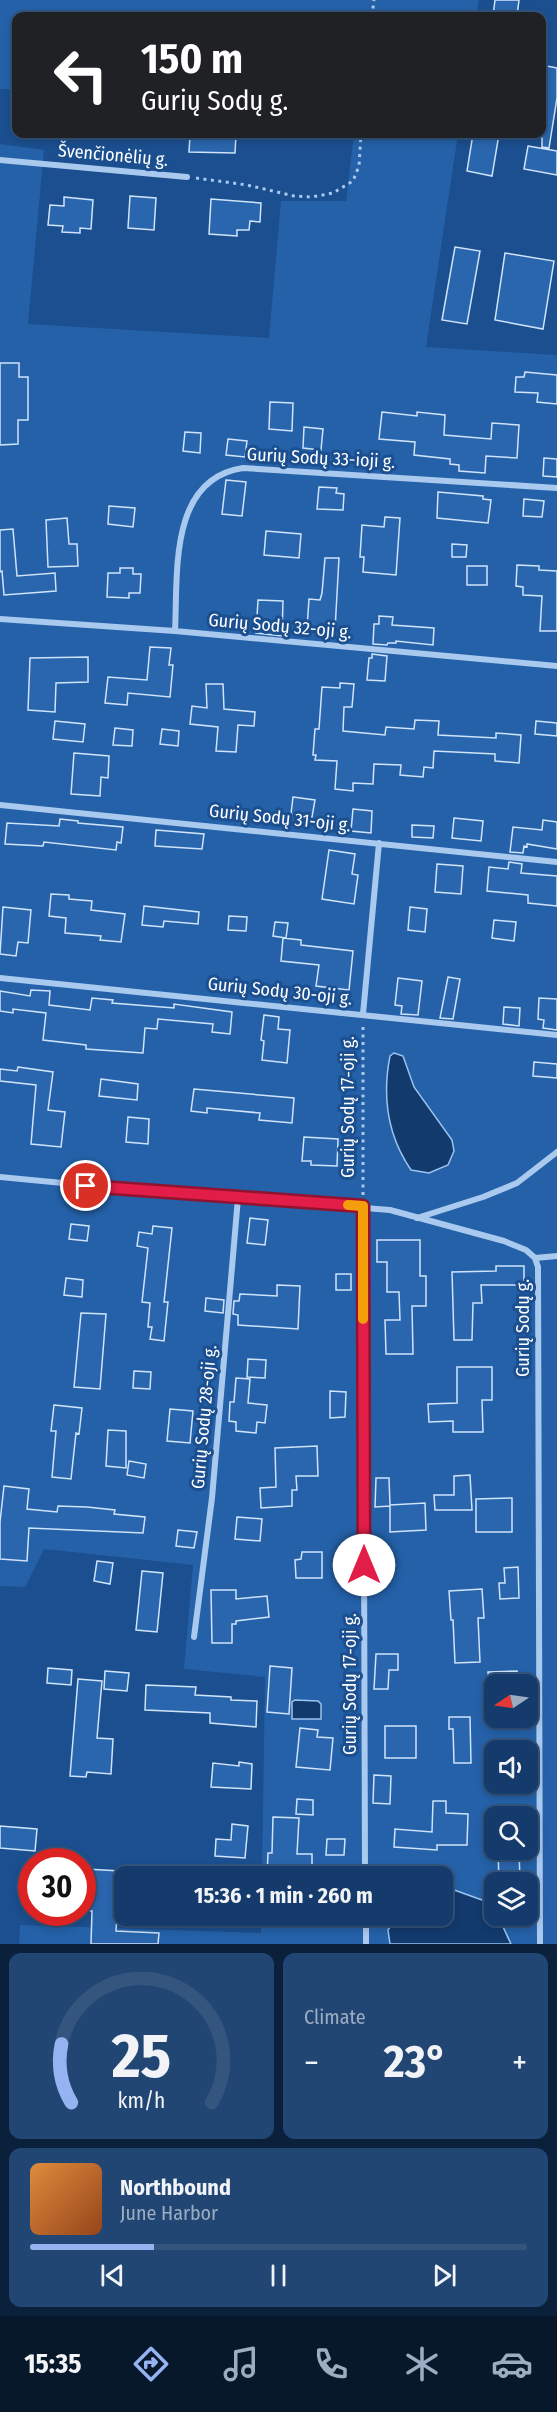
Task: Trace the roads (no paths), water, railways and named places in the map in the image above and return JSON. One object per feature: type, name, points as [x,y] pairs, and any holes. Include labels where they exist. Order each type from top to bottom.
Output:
[{"type":"street","name":"Švenčionėlių g.","points":[[0,160],[187,177]]},
{"type":"street","name":"Gurių Sodų 33-ioji g.","points":[[175,631],[181,531],[195,497],[216,477],[228,470],[243,468],[557,488]]},
{"type":"street","name":"Gurių Sodų 32-oji g.","points":[[0,619],[175,631],[557,666]]},
{"type":"street","name":"Gurių Sodų 31-oji g.","points":[[0,805],[557,862]]},
{"type":"street","name":"Gurių Sodų 17-oji g.","points":[[363,1014],[379,843]]},
{"type":"street","name":"Gurių Sodų 30-oji g.","points":[[0,978],[557,1035]]},
{"type":"street","points":[[417,1218],[483,1197],[517,1183],[557,1152]]},
{"type":"street","name":"Gurių Sodų g.","points":[[0,1176],[390,1210],[504,1242],[526,1250],[535,1258],[538,1267],[540,1944]]},
{"type":"street","name":"Gurių Sodų 28-oji g.","points":[[194,1637],[212,1498],[238,1198]]},
{"type":"street","name":"Gurių Sodų 17-oji g.","points":[[363,1206],[366,1866]]},
{"type":"street","points":[[535,1258],[557,1256]]},
{"type":"street","points":[[366,1926],[366,1944]]}]
